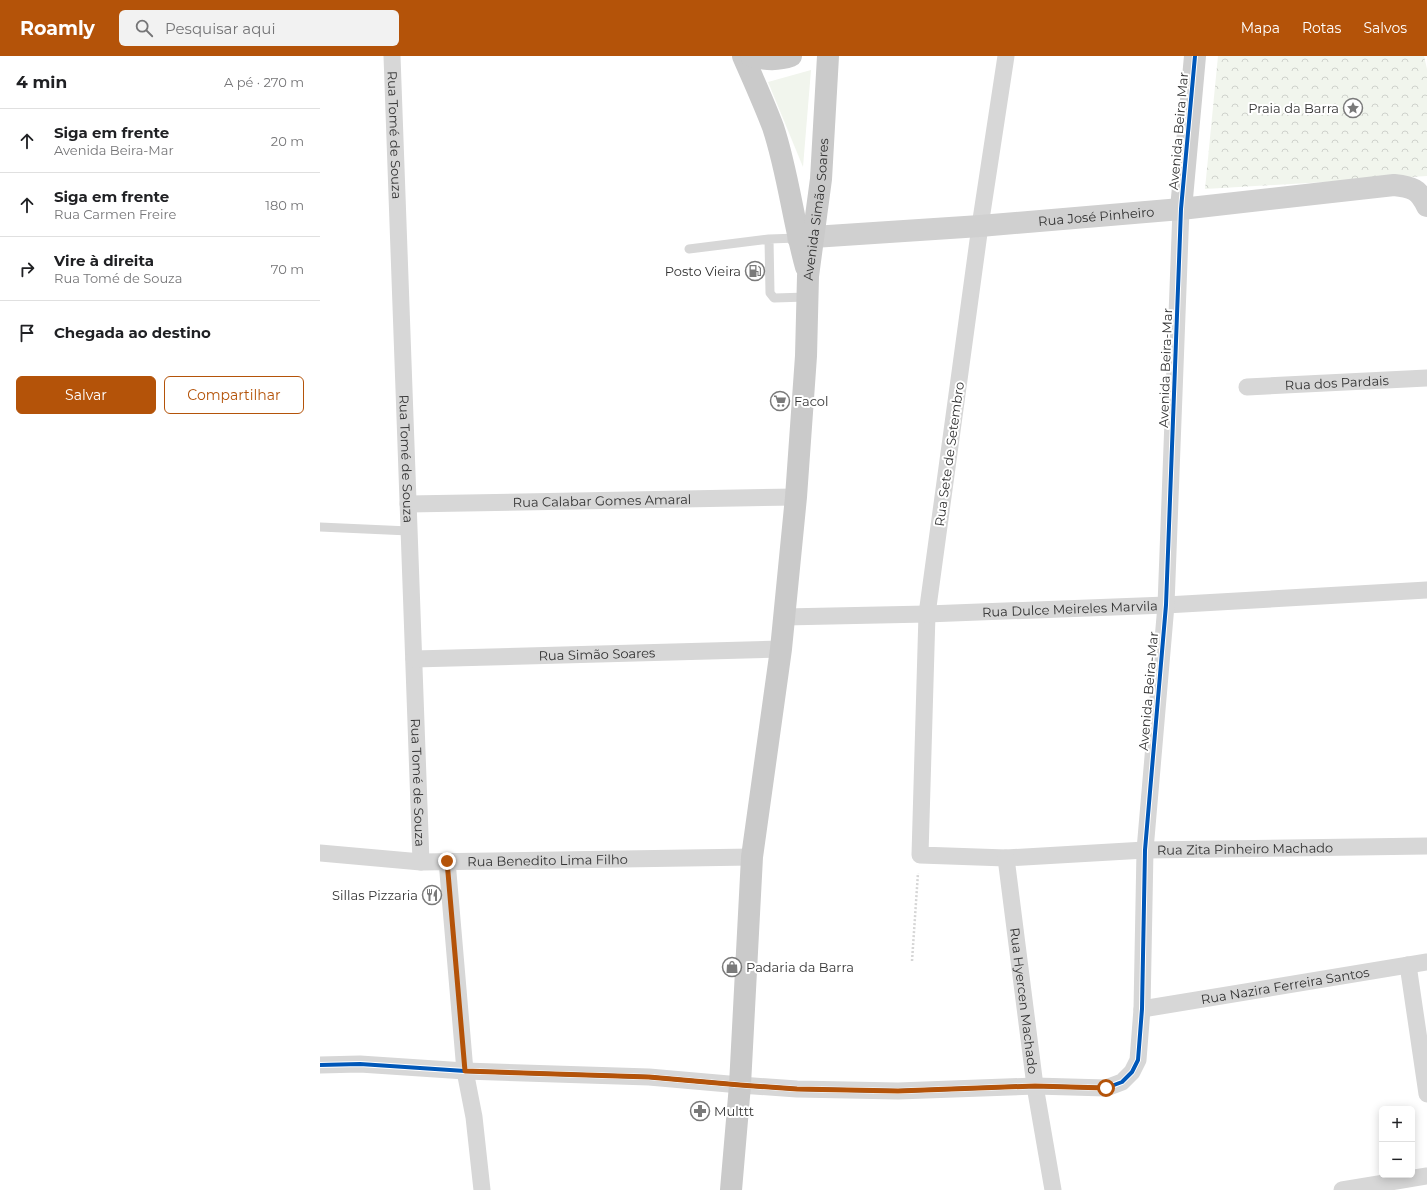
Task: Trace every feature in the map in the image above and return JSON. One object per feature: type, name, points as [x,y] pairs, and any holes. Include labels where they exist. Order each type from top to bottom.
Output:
[{"type":"main road","name":"Avenida Simão Soares","points":[[731,1190],[740,1085],[752,857],[781,649],[796,497],[806,363],[808,287],[806,238],[773,127],[742,56]]},
{"type":"main road","points":[[751,56],[764,60],[778,60],[791,56]]},
{"type":"main road","name":"Avenida Simão Soares","points":[[806,238],[821,179],[828,56]]},
{"type":"street","name":"Rua Tomé de Souza","points":[[392,56],[421,862]]},
{"type":"street","name":"Rua Sete de Setembro","points":[[920,855],[926,614],[980,226],[1006,56]]},
{"type":"street","name":"Avenida Beira Mar","points":[[1181,209],[1195,56]]},
{"type":"street","name":"Rua José Pinheiro","points":[[806,238],[980,226],[1181,209],[1394,185],[1408,186],[1416,190],[1423,198],[1427,206]]},
{"type":"street","name":"Avenida Beira-Mar","points":[[320,1065],[360,1064],[465,1071],[649,1077],[797,1089],[898,1091],[1035,1086],[1106,1088],[1122,1082],[1132,1072],[1138,1060],[1142,1009],[1146,850],[1166,605],[1181,209]]},
{"type":"street","name":"Rua dos Pardais","points":[[1247,387],[1427,378]]},
{"type":"street","name":"Rua Calabar Gomes Amaral","points":[[408,504],[796,497]]},
{"type":"street","name":"Rua Dulce Meireles Marvila","points":[[784,617],[926,614],[1166,605],[1427,590]]},
{"type":"street","name":"Rua Simão Soares","points":[[414,659],[781,649]]},
{"type":"street","name":"Rua Zita Pinheiro Machado","points":[[920,855],[1006,858],[1146,850],[1427,846]]},
{"type":"street","name":"Rua Benedito Lima Filho","points":[[320,853],[421,862],[752,857]]},
{"type":"street","name":"Rua Hyercen Machado","points":[[1006,858],[1035,1086],[1053,1190]]},
{"type":"street","points":[[447,861],[465,1071],[474,1117],[482,1190]]},
{"type":"street","name":"Rua Nazira Ferreira Santos","points":[[1142,1009],[1427,962]]},
{"type":"street","points":[[1408,965],[1427,1094]]},
{"type":"street","points":[[1342,1190],[1427,1176]]},
{"type":"lane","points":[[689,249],[769,239],[806,238]]},
{"type":"lane","points":[[769,239],[770,293],[774,298],[808,287]]},
{"type":"lane","points":[[320,527],[409,531]]},
{"type":"path","points":[[912,961],[920,855]]},
{"type":"green space","points":[[1218,56],[1424,56],[1427,69],[1427,176],[1205,189]]},
{"type":"green space","points":[[811,70],[803,167],[768,82]]},
{"type":"cycle path","points":[[320,1065],[360,1064],[465,1071],[649,1077],[797,1089],[898,1091],[1035,1086],[1106,1088],[1122,1082],[1132,1072],[1138,1060],[1142,1009],[1145,850],[1166,605],[1181,209],[1195,56]]},
{"type":"place","name":"Praia da Barra","points":[[1353,108]]},
{"type":"place","name":"Posto Vieira","points":[[755,271]]},
{"type":"place","name":"Facol","points":[[780,401]]},
{"type":"place","name":"Sillas Pizzaria","points":[[432,895]]},
{"type":"place","name":"Padaria da Barra","points":[[732,967]]},
{"type":"place","name":"Multtt","points":[[700,1111]]},
{"type":"route","points":[[447,861],[465,1071],[649,1077],[797,1089],[898,1091],[1035,1086],[1106,1088]]}]
